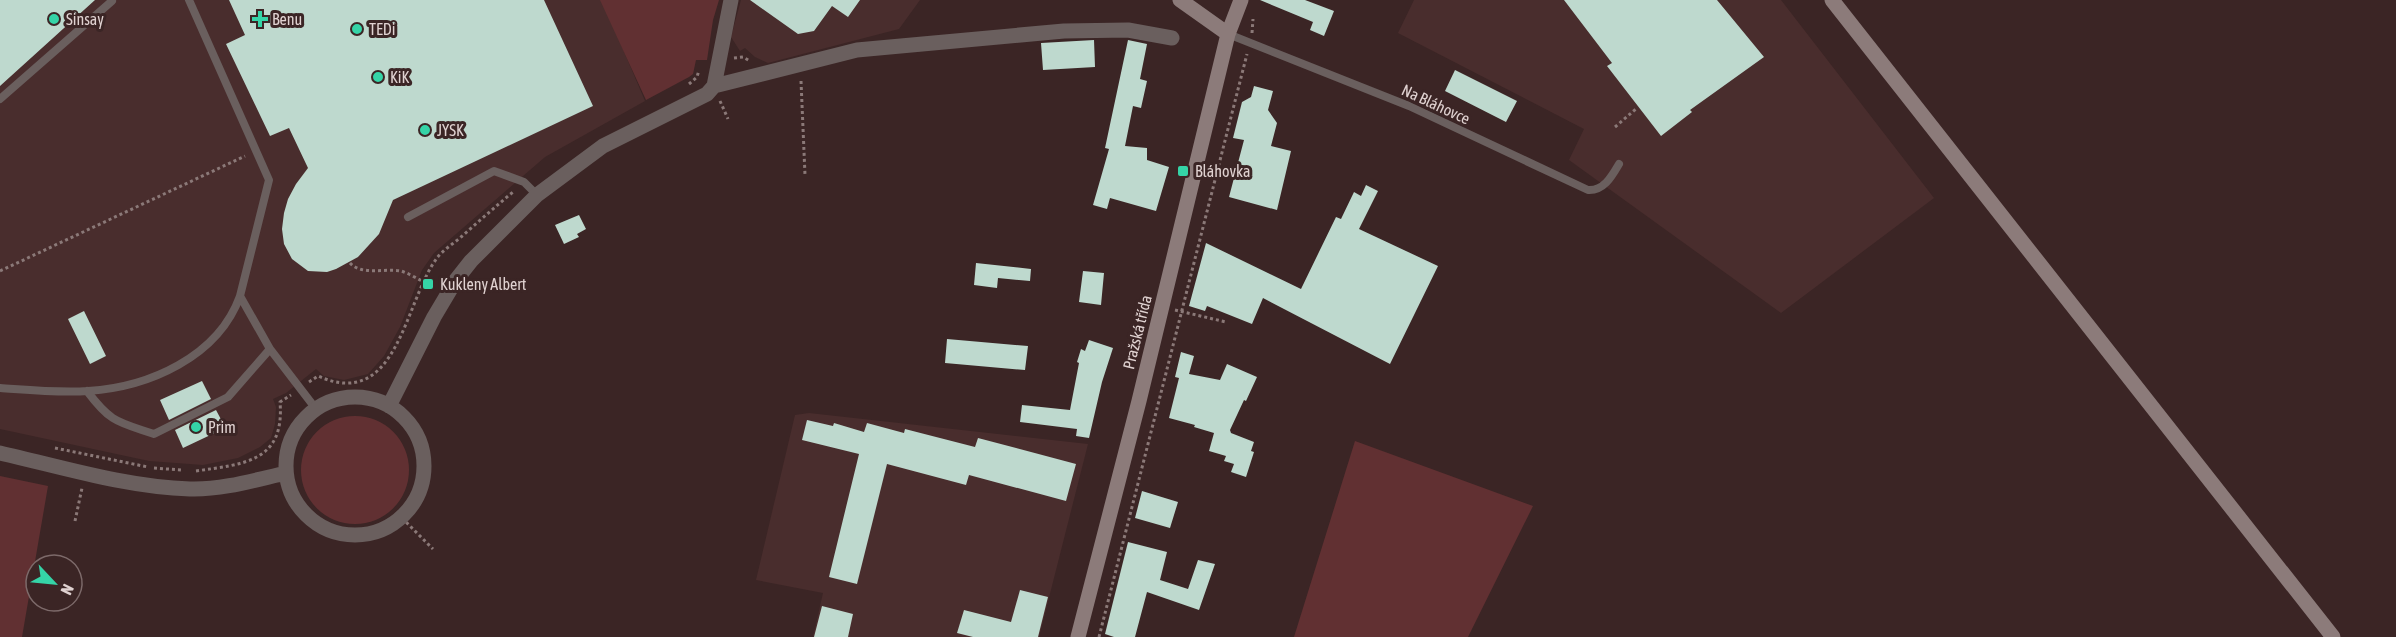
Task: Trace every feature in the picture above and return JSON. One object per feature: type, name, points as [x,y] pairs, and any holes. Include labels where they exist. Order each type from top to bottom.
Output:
[{"type":"main road","points":[[1180,0],[1228,34]]},
{"type":"main road","name":"Pražská třída","points":[[1078,637],[1228,34],[1241,0]]},
{"type":"main road","points":[[1832,0],[2333,637]]},
{"type":"street","points":[[389,405],[434,317],[456,280],[471,261],[537,195],[603,146],[695,101],[707,94],[714,86],[731,0]]},
{"type":"street","points":[[714,86],[857,50],[1064,31],[1128,30],[1172,38]]},
{"type":"street","points":[[352,397],[371,399],[389,405],[406,419],[418,437],[424,458],[423,480],[416,501],[402,518],[383,530],[363,536],[341,534],[320,527],[303,513],[292,495],[286,474],[287,455],[292,437],[302,422],[316,409],[333,400],[352,397]]},
{"type":"street","points":[[0,453],[145,485],[192,489],[226,487],[286,474]]},
{"type":"lane","points":[[0,388],[46,392],[87,391],[133,384],[186,361],[220,332],[230,320],[240,296],[269,180],[189,0]]},
{"type":"lane","points":[[0,99],[112,1]]},
{"type":"lane","name":"Na Bláhovce","points":[[1228,34],[1409,106],[1588,190],[1595,190],[1605,184],[1619,164]]},
{"type":"lane","points":[[408,217],[494,171],[524,182],[537,195]]},
{"type":"lane","points":[[240,296],[270,349],[316,409]]},
{"type":"lane","points":[[87,391],[104,413],[110,417],[154,434],[228,397],[270,349]]},
{"type":"path","points":[[1099,637],[1254,27],[1253,14]]},
{"type":"path","points":[[800,64],[805,175]]},
{"type":"path","points":[[1615,127],[1636,108]]},
{"type":"path","points":[[0,271],[256,150]]},
{"type":"path","points":[[350,263],[362,270],[401,271],[423,281]]},
{"type":"path","points":[[1162,306],[1226,322]]},
{"type":"path","points":[[195,472],[256,458],[269,450],[278,435],[282,420],[280,402]]},
{"type":"path","points":[[54,448],[149,468],[183,471]]},
{"type":"path","points":[[75,520],[85,472]]},
{"type":"path","points":[[402,518],[433,549]]},
{"type":"shaded area","points":[[0,0],[609,0],[606,9],[645,101],[545,157],[434,253],[422,270],[400,327],[384,356],[368,374],[344,380],[324,376],[316,369],[286,393],[273,399],[276,407],[271,438],[260,447],[238,458],[203,465],[149,461],[0,429]]},
{"type":"shaded area","points":[[600,0],[719,0],[713,20],[707,60],[696,60],[693,74],[646,100]]},
{"type":"shaded area","points":[[741,0],[920,0],[899,29],[768,63],[755,57],[745,48],[740,51],[731,37]]},
{"type":"shaded area","points":[[1414,0],[1781,0],[1934,198],[1781,313],[1569,160],[1584,129],[1398,33]]},
{"type":"shaded area","points":[[809,413],[1088,444],[1039,637],[813,637],[823,593],[756,580],[795,415]]},
{"type":"shaded area","points":[[355,416],[376,420],[393,432],[405,449],[409,470],[405,491],[393,508],[376,520],[355,524],[334,520],[317,508],[305,491],[301,470],[305,449],[317,432],[334,420]]},
{"type":"shaded area","points":[[1355,441],[1533,506],[1468,637],[1294,637]]},
{"type":"shaded area","points":[[0,476],[48,486],[36,553],[24,553],[24,613],[26,613],[22,637],[0,637]]},
{"type":"building","points":[[0,0],[95,0],[0,86]]},
{"type":"building","points":[[229,0],[544,0],[593,106],[393,200],[379,234],[358,257],[327,272],[308,271],[292,259],[284,244],[282,229],[288,199],[308,168],[289,128],[270,136],[226,44],[245,35]]},
{"type":"building","points":[[750,0],[860,0],[848,17],[832,6],[814,31],[798,34]]},
{"type":"building","points":[[1260,0],[1305,0],[1334,11],[1324,36],[1310,30],[1313,22]]},
{"type":"building","points":[[1564,0],[1717,0],[1764,57],[1690,110],[1692,112],[1661,136],[1607,66],[1612,63]]},
{"type":"building","points":[[1094,40],[1095,67],[1043,70],[1041,43]]},
{"type":"building","points":[[1128,40],[1147,44],[1140,79],[1147,81],[1141,108],[1133,106],[1125,146],[1147,148],[1147,160],[1169,167],[1156,211],[1110,198],[1107,209],[1093,205],[1109,149],[1105,148]]},
{"type":"building","points":[[1455,70],[1517,101],[1506,122],[1445,91]]},
{"type":"building","points":[[1254,86],[1273,91],[1268,110],[1277,123],[1271,146],[1291,151],[1277,210],[1229,197],[1244,140],[1233,138],[1242,102],[1251,97]]},
{"type":"building","points":[[1366,185],[1378,191],[1359,229],[1438,266],[1390,364],[1263,298],[1252,324],[1207,306],[1205,311],[1189,306],[1206,243],[1301,289],[1336,217],[1341,219],[1354,192],[1361,196]]},
{"type":"building","points":[[579,215],[586,229],[577,234],[579,237],[564,244],[555,225]]},
{"type":"building","points":[[976,263],[1031,269],[1030,281],[998,278],[997,288],[974,285]]},
{"type":"building","points":[[1083,271],[1104,273],[1101,305],[1079,302]]},
{"type":"building","points":[[84,311],[106,356],[90,364],[68,319]]},
{"type":"building","points":[[947,339],[1028,346],[1025,370],[945,363]]},
{"type":"building","points":[[1089,340],[1113,348],[1102,382],[1089,438],[1076,436],[1077,429],[1020,422],[1022,405],[1070,410],[1079,363],[1077,362],[1081,349],[1085,351]]},
{"type":"building","points":[[1181,352],[1194,356],[1189,374],[1220,380],[1227,364],[1257,377],[1230,430],[1231,433],[1254,442],[1251,451],[1254,452],[1246,477],[1231,472],[1234,464],[1224,461],[1226,456],[1209,451],[1214,433],[1169,418],[1179,378],[1175,377]]},
{"type":"building","points":[[202,381],[211,399],[169,420],[160,400]]},
{"type":"building","points":[[216,410],[224,425],[221,430],[183,448],[175,430]]},
{"type":"building","points":[[807,420],[833,426],[834,423],[864,432],[867,423],[904,433],[905,429],[975,447],[978,438],[1076,464],[1066,501],[969,475],[966,485],[887,464],[857,584],[829,577],[859,454],[802,440]]},
{"type":"building","points":[[1142,491],[1178,502],[1170,528],[1135,518]]},
{"type":"building","points":[[1128,542],[1167,552],[1160,580],[1188,589],[1198,560],[1215,564],[1199,610],[1147,592],[1135,637],[1114,637],[1105,634]]},
{"type":"building","points":[[1020,590],[1048,597],[1038,637],[973,637],[957,633],[964,610],[1011,622]]},
{"type":"building","points":[[822,606],[853,614],[848,637],[814,637]]},
{"type":"place","name":"Sinsay","points":[[54,19]]},
{"type":"place","name":"Benu","points":[[260,19]]},
{"type":"place","name":"TEDi","points":[[357,29]]},
{"type":"place","name":"KiK","points":[[378,77]]},
{"type":"place","name":"JYSK","points":[[425,130]]},
{"type":"place","name":"Bláhovka","points":[[1183,171]]},
{"type":"place","name":"Kukleny Albert","points":[[428,284]]},
{"type":"place","name":"Prim","points":[[196,427]]}]
